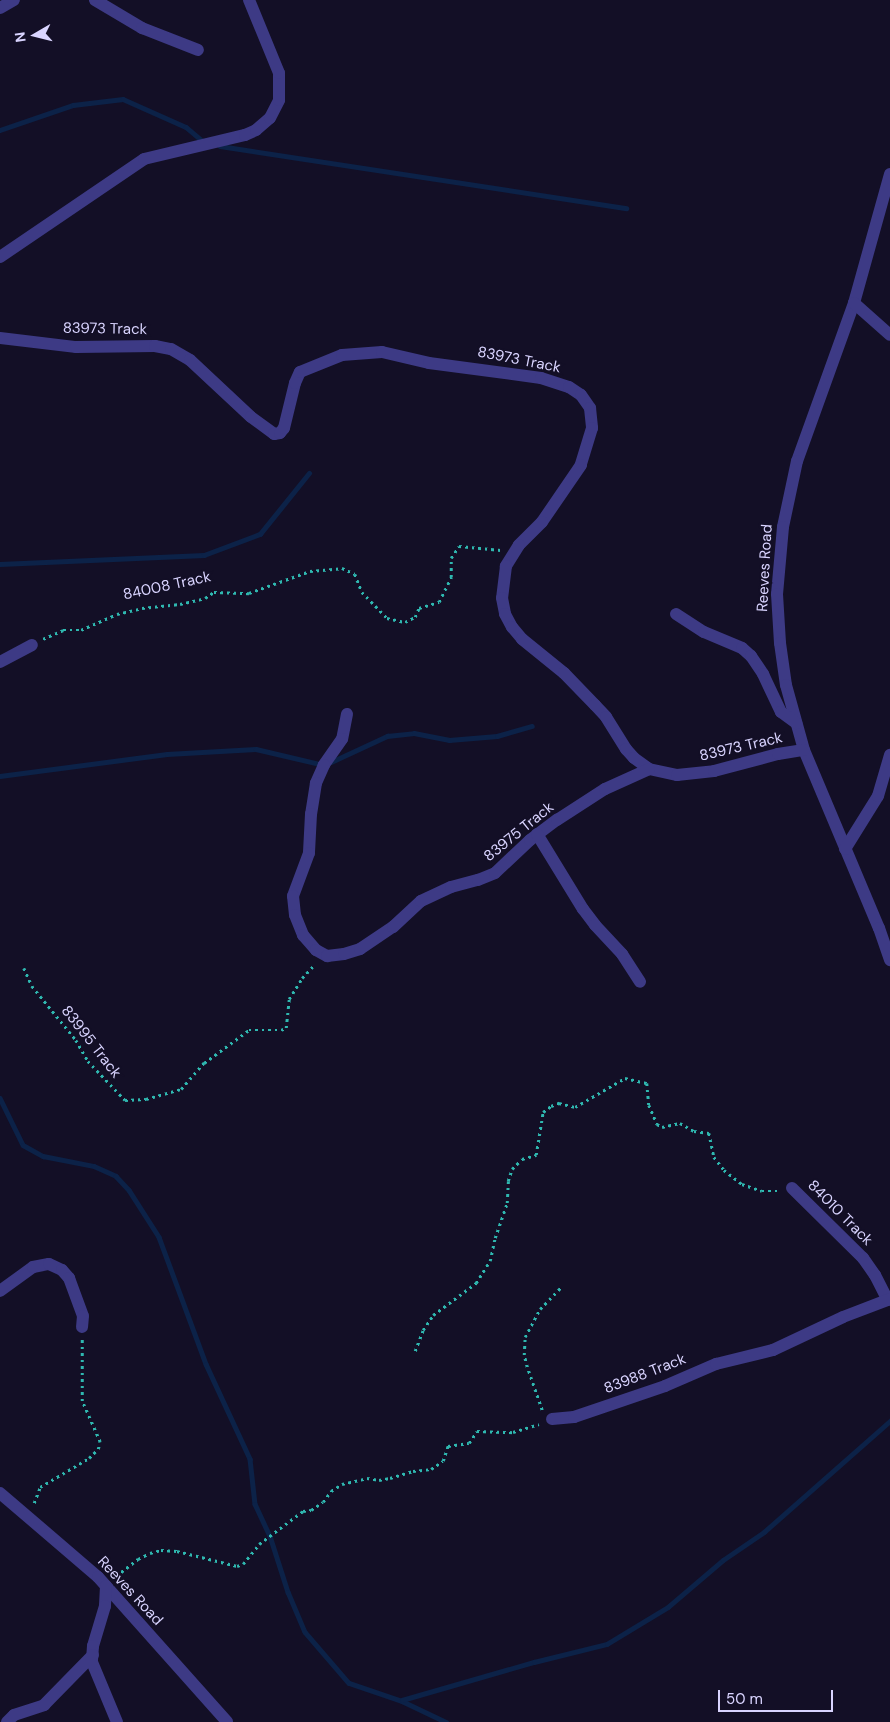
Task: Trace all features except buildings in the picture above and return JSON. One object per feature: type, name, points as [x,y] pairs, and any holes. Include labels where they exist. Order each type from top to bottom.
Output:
[{"type":"street","points":[[0,8],[14,0]]},
{"type":"street","points":[[95,0],[142,28],[198,50]]},
{"type":"street","points":[[0,257],[144,159],[245,135],[264,125],[280,100],[279,73],[248,0]]},
{"type":"street","name":"Reeves Road","points":[[890,174],[854,303],[797,461],[783,527],[778,594],[780,643],[786,685],[804,750],[890,960]]},
{"type":"street","points":[[854,303],[890,335]]},
{"type":"street","name":"83973 Track","points":[[0,338],[76,347],[155,346],[171,349],[183,354],[252,417],[274,434],[280,432],[285,426],[295,383],[300,372],[342,355],[382,352],[428,363],[541,378],[563,384],[581,395],[590,408],[592,428],[586,452],[576,473],[542,522],[512,553],[506,566],[502,598],[505,614],[512,627],[522,639],[564,673],[595,705],[606,718],[626,749],[634,758],[649,769],[677,775],[714,771],[778,754],[804,750]]},
{"type":"street","points":[[676,614],[704,632],[742,648],[751,656],[763,674],[781,712],[796,723]]},
{"type":"street","points":[[0,662],[32,644]]},
{"type":"street","points":[[327,956],[316,950],[303,935],[295,915],[294,896],[309,854],[311,814],[316,784],[324,765],[342,739],[348,714]]},
{"type":"street","points":[[845,849],[878,796],[890,755]]},
{"type":"street","name":"83975 Track","points":[[327,956],[344,954],[360,949],[393,927],[420,901],[451,887],[478,880],[495,873],[537,834],[605,789],[649,769]]},
{"type":"street","points":[[537,834],[583,909],[622,954],[640,982]]},
{"type":"street","name":"84010 Track","points":[[792,1188],[863,1258],[889,1299]]},
{"type":"street","points":[[0,1291],[33,1267],[49,1264],[62,1270],[69,1278],[83,1316],[82,1327]]},
{"type":"street","name":"83988 Track","points":[[552,1419],[574,1417],[665,1386],[716,1364],[773,1350],[843,1317],[889,1299]]},
{"type":"street","name":"Reeves Road","points":[[0,1493],[106,1586],[227,1722]]},
{"type":"street","points":[[106,1586],[105,1606],[92,1655],[95,1673],[117,1722]]},
{"type":"street","points":[[7,1722],[14,1715],[44,1705],[92,1655]]},
{"type":"path","name":"84008 Track","points":[[32,644],[63,630],[80,630],[117,614],[142,608],[180,604],[205,598],[214,592],[249,593],[310,571],[342,568],[355,574],[362,592],[387,618],[405,622],[415,617],[419,608],[439,602],[451,577],[451,558],[459,546],[481,546],[512,553]]},
{"type":"path","name":"83995 Track","points":[[24,968],[32,986],[76,1040],[88,1061],[125,1100],[134,1100],[181,1089],[204,1063],[249,1030],[286,1028],[286,1012],[294,989],[313,966],[327,956]]},
{"type":"path","name":"84010 Track","points":[[415,1351],[423,1330],[433,1315],[476,1283],[490,1261],[495,1238],[507,1203],[508,1181],[512,1169],[522,1159],[536,1155],[543,1112],[551,1106],[559,1103],[575,1107],[625,1078],[646,1083],[648,1105],[657,1124],[662,1127],[680,1123],[694,1131],[709,1133],[714,1157],[724,1170],[742,1184],[771,1192],[792,1188]]},
{"type":"path","points":[[552,1419],[544,1414],[539,1404],[527,1367],[524,1347],[529,1327],[544,1304],[562,1286]]},
{"type":"path","points":[[28,1519],[40,1487],[89,1458],[100,1442],[82,1401],[82,1327]]},
{"type":"path","points":[[106,1586],[138,1559],[162,1550],[177,1551],[236,1566],[244,1564],[259,1544],[303,1511],[311,1510],[323,1502],[331,1492],[342,1484],[367,1478],[379,1480],[402,1476],[413,1471],[431,1469],[442,1460],[448,1446],[469,1443],[477,1432],[513,1432],[552,1419]]},
{"type":"waterway","points":[[0,130],[73,105],[123,99],[186,127],[205,143]]},
{"type":"waterway","points":[[220,146],[626,208]]},
{"type":"waterway","points":[[0,564],[204,555],[260,534],[309,473]]},
{"type":"waterway","points":[[331,762],[387,736],[414,733],[449,740],[497,736],[532,726]]},
{"type":"waterway","points":[[0,776],[167,754],[256,749],[324,765]]},
{"type":"waterway","points":[[0,1098],[23,1145],[43,1156],[94,1166],[116,1176],[129,1190],[159,1237],[206,1364],[250,1459],[255,1504],[270,1536],[288,1592],[305,1632],[349,1683],[402,1701],[446,1722]]},
{"type":"waterway","points":[[402,1700],[534,1662],[607,1644],[668,1607],[723,1560],[764,1532],[890,1421]]}]
